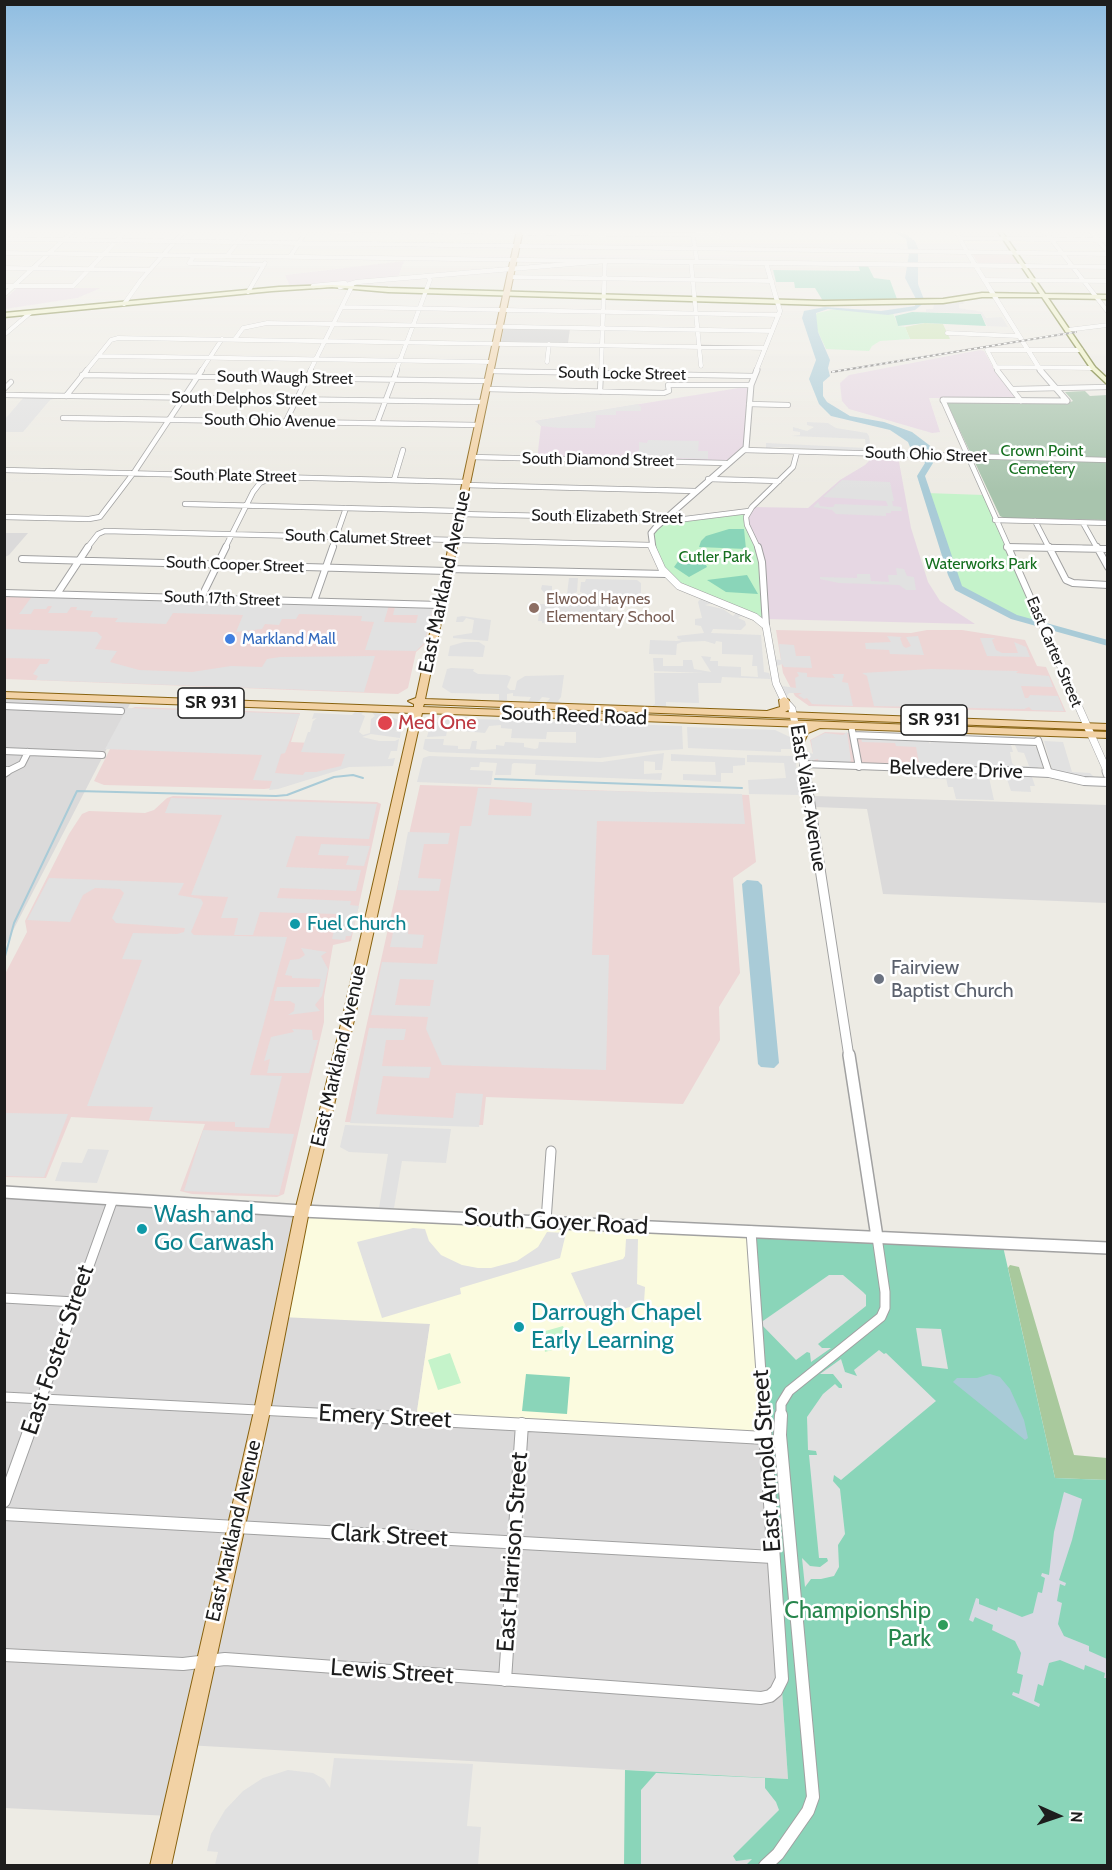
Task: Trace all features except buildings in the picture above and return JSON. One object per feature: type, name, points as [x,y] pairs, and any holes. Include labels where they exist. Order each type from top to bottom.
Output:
[{"type":"main road","name":"East Markland Avenue","points":[[160,1866],[262,1411],[302,1211],[419,706],[501,317]]},
{"type":"main road","points":[[1058,317],[1107,385]]},
{"type":"main road","name":"South Reed Road","points":[[4,687],[419,706],[1087,730],[1107,735]]},
{"type":"main road","name":"South Reed Road","points":[[4,695],[761,714],[852,730],[1037,737],[1107,727]]},
{"type":"main road","points":[[761,714],[784,709],[784,700]]},
{"type":"main road","points":[[800,740],[804,732],[818,725]]},
{"type":"street","points":[[4,335],[25,317]]},
{"type":"street","points":[[286,422],[337,317]]},
{"type":"street","points":[[377,423],[415,317]]},
{"type":"street","points":[[600,392],[603,317]]},
{"type":"street","points":[[697,317],[701,366]]},
{"type":"street","points":[[766,626],[755,617],[686,590],[666,574],[656,560],[651,545],[652,531],[726,463],[744,450],[751,385],[778,317]]},
{"type":"street","points":[[943,400],[1067,401],[1038,367],[1007,317]]},
{"type":"street","points":[[235,339],[243,328],[261,323],[772,331]]},
{"type":"street","points":[[1067,330],[1107,325]]},
{"type":"street","points":[[948,333],[1018,336]]},
{"type":"street","points":[[66,396],[114,338],[765,348]]},
{"type":"street","points":[[4,517],[98,518],[103,514],[170,420],[222,339]]},
{"type":"street","points":[[547,362],[549,344]]},
{"type":"street","points":[[1021,400],[995,367],[986,352],[988,350],[1081,350]]},
{"type":"street","points":[[98,356],[492,362]]},
{"type":"street","points":[[995,367],[1093,368]]},
{"type":"street","name":"South Locke Street","points":[[490,371],[754,376]]},
{"type":"street","name":"South Waugh Street","points":[[82,375],[392,380],[600,392],[667,393],[668,385],[751,385]]},
{"type":"street","points":[[4,389],[11,382]]},
{"type":"street","points":[[1013,389],[1107,385]]},
{"type":"street","name":"South Delphos Street","points":[[4,395],[483,402]]},
{"type":"street","name":"East Carter Street","points":[[943,400],[1107,774]]},
{"type":"street","points":[[749,404],[788,405]]},
{"type":"street","name":"South Ohio Avenue","points":[[63,418],[478,425]]},
{"type":"street","points":[[394,480],[403,450]]},
{"type":"street","name":"South Ohio Street","points":[[744,450],[1107,460]]},
{"type":"street","points":[[766,626],[762,562],[758,547],[747,525],[751,508],[793,468],[797,452]]},
{"type":"street","name":"South Diamond Street","points":[[471,457],[726,463]]},
{"type":"street","name":"South Plate Street","points":[[4,470],[394,480],[695,491]]},
{"type":"street","points":[[201,598],[256,487],[272,477]]},
{"type":"street","points":[[708,479],[779,481]]},
{"type":"street","name":"South Elizabeth Street","points":[[185,504],[664,519],[685,519],[751,508]]},
{"type":"street","points":[[314,601],[346,508]]},
{"type":"street","points":[[995,520],[1107,523]]},
{"type":"street","points":[[1035,521],[1069,582],[1107,585]]},
{"type":"street","points":[[1083,523],[1107,567]]},
{"type":"street","name":"South Calumet Street","points":[[78,561],[101,532],[651,545]]},
{"type":"street","points":[[1008,549],[1107,553]]},
{"type":"street","points":[[1099,551],[1107,549]]},
{"type":"street","name":"South Cooper Street","points":[[22,559],[325,568],[666,574]]},
{"type":"street","points":[[57,594],[78,561]]},
{"type":"street","name":"South 17th Street","points":[[4,593],[440,605]]},
{"type":"street","name":"East Vaile Avenue","points":[[766,626],[776,683],[794,720],[800,740],[877,1237]]},
{"type":"street","points":[[4,706],[121,711]]},
{"type":"street","points":[[852,730],[859,766]]},
{"type":"street","points":[[1037,737],[1049,773]]},
{"type":"street","points":[[4,751],[102,755]]},
{"type":"street","points":[[4,772],[22,764],[28,752]]},
{"type":"street","name":"Belvedere Drive","points":[[803,764],[1049,773],[1084,781],[1107,782]]},
{"type":"street","points":[[546,1221],[551,1151]]},
{"type":"street","name":"South Goyer Road","points":[[4,1192],[302,1211],[1107,1248]]},
{"type":"street","name":"East Foster Street","points":[[4,1501],[112,1199]]},
{"type":"street","name":"East Arnold Street","points":[[751,1231],[782,1679],[777,1689]]},
{"type":"street","points":[[765,1866],[778,1854],[808,1811],[813,1797],[780,1435],[781,1404],[789,1391],[881,1317],[885,1308],[885,1292],[877,1237]]},
{"type":"street","points":[[4,1298],[75,1302]]},
{"type":"street","name":"Emery Street","points":[[4,1397],[765,1438]]},
{"type":"street","name":"East Harrison Street","points":[[505,1680],[522,1424]]},
{"type":"street","name":"Clark Street","points":[[4,1514],[773,1557]]},
{"type":"street","name":"Lewis Street","points":[[4,1655],[183,1664],[225,1659],[760,1698],[770,1696],[777,1689]]},
{"type":"shaded area","points":[[983,317],[1002,317],[1008,327],[987,326]]},
{"type":"shaded area","points":[[504,327],[570,329],[568,343],[501,342]]},
{"type":"shaded area","points":[[984,351],[1016,398],[929,398],[940,432],[932,433],[849,409],[842,401],[840,383],[849,375]]},
{"type":"shaded area","points":[[751,386],[746,448],[726,463],[537,459],[541,426],[535,421]]},
{"type":"shaded area","points":[[24,397],[57,398],[50,400],[23,432],[5,432],[5,419]]},
{"type":"shaded area","points":[[638,404],[641,411],[616,411],[616,415],[596,415],[595,428],[541,426],[535,421]]},
{"type":"shaded area","points":[[807,422],[828,423],[836,428],[867,433],[871,450],[875,452],[774,447],[766,449],[766,443],[866,448],[865,439],[791,436],[800,435],[800,432],[793,431],[793,427],[807,431],[814,427],[807,425]]},
{"type":"shaded area","points":[[648,440],[699,441],[698,451],[708,451],[708,459],[647,457],[647,454],[639,453],[639,442],[647,443]]},
{"type":"shaded area","points":[[868,455],[898,456],[911,528],[928,582],[940,601],[975,624],[765,619],[746,522],[752,507],[808,508],[840,480],[865,465],[869,461]]},
{"type":"shaded area","points":[[842,480],[890,482],[893,506],[901,507],[902,511],[891,511],[891,513],[886,513],[886,516],[836,514],[832,510],[813,507],[818,502],[820,506],[828,507],[833,507],[835,504],[888,506],[886,501],[823,497]]},
{"type":"shaded area","points":[[5,533],[28,533],[5,557]]},
{"type":"shaded area","points":[[896,568],[904,569],[907,576],[914,577],[916,590],[906,590],[899,585],[839,583],[820,579],[820,577],[857,578],[857,574],[870,574],[871,581],[889,582],[888,575],[897,575]]},
{"type":"shaded area","points":[[569,578],[578,578],[577,592],[573,594],[585,594],[580,592],[581,582],[585,582],[586,579],[637,580],[641,583],[641,597],[571,596],[567,594]]},
{"type":"shaded area","points":[[542,585],[552,586],[552,594],[565,594],[565,598],[615,600],[611,604],[610,615],[600,619],[542,623],[538,621],[540,604],[545,604],[546,595],[541,589]]},
{"type":"shaded area","points":[[5,595],[434,608],[424,645],[416,652],[408,688],[398,694],[5,679]]},
{"type":"shaded area","points":[[33,595],[389,605],[384,622],[416,623],[418,615],[393,615],[395,607],[433,608],[424,643],[416,651],[365,650],[374,622],[361,621],[362,616],[299,614],[296,619],[282,619],[279,625],[265,624],[262,629],[236,632],[243,615],[173,613],[166,624],[115,622],[118,618],[90,617],[93,611],[76,610],[77,607],[71,607],[67,613],[48,613],[52,606],[48,606],[46,609],[34,609],[31,614],[19,614]]},
{"type":"shaded area","points":[[701,598],[715,603],[705,605],[723,609],[733,616],[737,612],[755,619],[741,616],[738,618],[745,621],[746,625],[741,630],[713,629],[711,633],[761,635],[764,672],[769,673],[771,679],[722,677],[721,683],[698,683],[699,703],[666,702],[666,706],[670,708],[650,707],[655,704],[654,673],[704,673],[654,671],[653,658],[663,658],[663,666],[683,666],[683,660],[692,660],[694,669],[711,672],[701,656],[711,657],[710,661],[718,661],[718,666],[741,667],[741,676],[758,677],[757,666],[752,666],[753,655],[722,654],[722,642],[716,641],[715,644],[705,641],[682,642],[677,644],[676,655],[649,654],[650,640],[677,641],[682,640],[677,636],[704,633],[701,626],[695,625],[695,619],[702,618],[698,602]]},
{"type":"shaded area","points":[[457,617],[491,620],[488,641],[453,638],[453,636],[472,633],[474,620],[466,618],[463,622],[456,622]]},
{"type":"shaded area","points":[[5,629],[97,632],[102,637],[95,649],[117,651],[110,662],[139,670],[192,672],[231,666],[262,667],[267,659],[280,657],[375,656],[364,692],[36,680],[38,676],[33,674],[40,664],[47,664],[50,659],[5,658]]},
{"type":"shaded area","points":[[776,630],[911,633],[927,630],[962,630],[1025,640],[1037,666],[1046,667],[1066,712],[809,706],[795,696],[783,673]]},
{"type":"shaded area","points":[[887,636],[902,637],[900,638],[906,648],[911,646],[906,637],[918,636],[924,655],[890,654],[889,650],[866,649],[865,643],[891,642]]},
{"type":"shaded area","points":[[980,638],[995,638],[992,640],[996,650],[1002,653],[1018,653],[1014,642],[1026,647],[1030,657],[987,656]]},
{"type":"shaded area","points":[[464,642],[479,642],[485,646],[483,657],[448,656],[450,646]]},
{"type":"shaded area","points":[[779,644],[794,645],[796,656],[810,656],[812,668],[784,667],[782,664],[777,666],[774,659],[781,660]]},
{"type":"shaded area","points":[[447,669],[474,669],[473,671],[478,674],[507,675],[511,677],[507,687],[510,690],[515,690],[517,681],[525,676],[564,675],[561,697],[558,701],[562,703],[546,703],[550,698],[542,697],[539,701],[542,703],[528,702],[531,697],[513,696],[513,693],[507,694],[507,700],[511,702],[494,701],[499,700],[499,694],[451,693],[442,687]]},
{"type":"shaded area","points":[[931,669],[1018,671],[1016,673],[1049,676],[1053,687],[1021,686],[1025,698],[1030,695],[1058,696],[1064,711],[1032,710],[1029,707],[1024,709],[874,706],[867,676],[862,673]]},
{"type":"shaded area","points":[[797,672],[807,673],[807,677],[835,678],[832,674],[844,674],[842,682],[848,683],[853,706],[812,704],[807,698],[804,699],[798,695],[802,693],[789,693],[786,697],[782,686],[796,688],[795,678],[799,676]]},
{"type":"shaded area","points":[[5,695],[132,700],[5,946]]},
{"type":"shaded area","points":[[135,707],[300,713],[291,742],[353,745],[347,766],[282,787],[264,789],[104,785],[94,781],[130,709]]},
{"type":"shaded area","points":[[127,708],[300,714],[285,753],[281,754],[275,773],[303,775],[305,772],[316,772],[341,766],[345,754],[301,752],[313,721],[317,718],[312,719],[314,713],[352,715],[355,712],[352,710],[365,711],[361,714],[365,716],[359,732],[363,735],[370,733],[371,719],[375,716],[371,711],[385,712],[386,716],[400,720],[399,730],[395,732],[401,731],[400,738],[371,734],[362,737],[379,741],[399,739],[397,751],[391,751],[388,759],[395,758],[393,766],[349,767],[269,790],[272,781],[253,780],[262,755],[105,749]]},
{"type":"shaded area","points":[[447,718],[682,726],[683,749],[600,758],[430,752],[423,749],[425,739],[444,739],[443,745],[458,746],[458,749],[470,749],[472,741],[477,741],[476,749],[482,750],[496,749],[496,745],[504,746],[505,742],[524,743],[524,747],[535,749],[538,748],[539,742],[576,743],[576,732],[547,732],[546,739],[511,738],[512,729],[501,728],[501,725],[489,726],[485,733],[452,730],[447,731],[446,736],[427,737],[430,725]]},
{"type":"shaded area","points":[[687,727],[775,730],[790,737],[791,749],[781,749],[781,752],[688,748]]},
{"type":"shaded area","points":[[825,732],[924,736],[932,768],[815,763],[810,740]]},
{"type":"shaded area","points":[[847,732],[851,761],[847,763],[819,762],[818,759],[808,761],[808,752],[813,754],[811,740],[825,733],[843,735]]},
{"type":"shaded area","points":[[861,738],[928,740],[930,744],[931,741],[984,743],[986,745],[987,743],[1005,743],[1011,745],[1012,763],[1016,767],[1029,766],[1024,753],[1018,752],[1015,745],[1030,745],[1036,747],[1043,767],[1038,767],[1040,770],[995,768],[992,765],[991,767],[937,766],[935,763],[934,766],[901,766],[901,762],[919,763],[916,747],[896,746],[895,743],[862,742]]},
{"type":"shaded area","points":[[1044,741],[1063,742],[1072,772],[1090,773],[1095,778],[1078,777],[1052,769]]},
{"type":"shaded area","points":[[664,753],[662,770],[655,770],[655,762],[644,761],[644,774],[662,773],[661,780],[535,775],[536,764],[514,763],[511,775],[495,775],[497,763],[480,762],[479,767],[471,767],[470,770],[493,771],[491,785],[417,782],[423,758],[429,756],[602,762]]},
{"type":"shaded area","points":[[671,754],[745,758],[745,765],[733,766],[733,773],[721,773],[721,782],[683,780],[683,774],[716,775],[715,762],[671,761]]},
{"type":"shaded area","points":[[747,755],[795,756],[800,795],[749,794],[748,780],[786,778],[784,763],[747,762]]},
{"type":"shaded area","points":[[917,770],[988,773],[994,800],[956,799],[953,787],[948,787],[946,778],[951,777],[945,776],[945,779],[918,778]]},
{"type":"shaded area","points":[[1005,773],[1031,774],[1035,786],[1030,786],[1031,792],[1011,791]]},
{"type":"shaded area","points":[[420,785],[749,795],[756,862],[733,878],[740,973],[719,1007],[720,1040],[683,1104],[486,1097],[483,1125],[345,1122]]},
{"type":"shaded area","points":[[478,788],[742,794],[745,824],[597,821],[592,955],[609,955],[606,1070],[442,1065],[426,1029],[428,1017],[371,1015],[382,962],[437,964],[460,826],[471,826]],"holes":[[[490,799],[532,803],[531,816],[488,815]],[[400,979],[434,980],[430,1006],[395,1005]]]},
{"type":"shaded area","points":[[173,796],[377,802],[381,804],[351,941],[333,945],[324,997],[324,1022],[284,1194],[277,1197],[192,1194],[180,1191],[205,1124],[71,1117],[46,1178],[5,1177],[4,976],[27,932],[25,921],[69,834],[82,814],[89,811],[145,813],[154,810],[167,798]]},
{"type":"shaded area","points":[[813,796],[1107,805],[1107,903],[883,894],[867,809],[815,807]]},
{"type":"shaded area","points":[[171,798],[377,804],[369,839],[296,836],[286,867],[361,870],[356,891],[280,888],[277,898],[351,901],[350,905],[359,906],[351,936],[346,936],[345,940],[332,939],[338,914],[260,912],[253,935],[234,935],[238,918],[221,918],[228,897],[191,895],[222,815],[165,813]]},
{"type":"shaded area","points":[[408,832],[450,833],[448,844],[424,844],[418,878],[441,879],[439,891],[397,890]]},
{"type":"shaded area","points":[[321,844],[370,846],[364,866],[346,865],[349,856],[318,855]]},
{"type":"shaded area","points":[[49,878],[184,883],[178,895],[201,899],[203,903],[191,932],[194,935],[287,937],[250,1075],[282,1076],[269,1128],[235,1127],[235,1122],[149,1120],[153,1107],[87,1106],[142,960],[122,959],[133,933],[177,934],[184,932],[185,928],[116,923],[112,918],[124,893],[120,889],[95,888],[83,895],[70,922],[27,920]]},
{"type":"shaded area","points":[[395,923],[409,923],[408,934],[424,935],[422,948],[390,947]]},
{"type":"shaded area","points":[[301,948],[327,952],[321,956],[328,969],[322,996],[315,1005],[320,1011],[288,1015],[294,1011],[295,1004],[290,1001],[274,1001],[277,987],[319,987],[321,979],[292,978],[292,976],[285,975],[290,960],[299,959],[305,955]]},
{"type":"shaded area","points":[[369,1028],[406,1029],[404,1040],[386,1040],[382,1066],[431,1067],[429,1078],[383,1076],[376,1114],[453,1118],[456,1093],[483,1094],[479,1127],[350,1123]]},
{"type":"shaded area","points":[[292,1029],[312,1030],[313,1040],[318,1040],[309,1073],[267,1073],[270,1059],[264,1061],[271,1037],[294,1032]]},
{"type":"shaded area","points":[[5,1113],[68,1114],[44,1177],[5,1176]]},
{"type":"shaded area","points":[[345,1125],[451,1129],[446,1163],[402,1161],[394,1208],[379,1208],[388,1154],[349,1152],[340,1147]]},
{"type":"shaded area","points":[[203,1130],[294,1134],[279,1195],[184,1191]]},
{"type":"shaded area","points":[[88,1149],[109,1150],[97,1183],[55,1181],[62,1162],[82,1163]]},
{"type":"shaded area","points":[[4,1194],[302,1211],[430,1324],[416,1418],[765,1438],[788,1779],[186,1745],[170,1816],[5,1808]]},
{"type":"shaded area","points":[[302,1211],[751,1231],[765,1438],[416,1418],[430,1324],[281,1317]]},
{"type":"shaded area","points":[[413,1228],[425,1229],[429,1241],[441,1255],[462,1265],[478,1268],[491,1268],[517,1261],[538,1247],[547,1232],[566,1233],[560,1258],[460,1288],[461,1294],[382,1318],[357,1242]]},
{"type":"shaded area","points":[[626,1239],[638,1239],[637,1284],[645,1287],[644,1303],[591,1318],[571,1273],[623,1259]]},
{"type":"shaded area","points":[[829,1275],[843,1275],[866,1295],[866,1306],[818,1344],[822,1348],[831,1348],[811,1362],[810,1353],[807,1352],[796,1360],[760,1323]]},
{"type":"shaded area","points":[[916,1328],[941,1329],[948,1369],[922,1366]]},
{"type":"shaded area","points":[[879,1350],[886,1353],[936,1401],[841,1480],[834,1475],[833,1481],[840,1489],[845,1534],[838,1545],[839,1567],[834,1576],[811,1579],[805,1587],[802,1558],[810,1566],[820,1567],[828,1561],[827,1558],[819,1558],[809,1455],[817,1455],[816,1451],[808,1450],[807,1417],[823,1394],[835,1384],[842,1388],[833,1374],[820,1374],[841,1359],[845,1372],[857,1376],[854,1370]]},
{"type":"shaded area","points":[[1064,1492],[1082,1499],[1059,1580],[1066,1583],[1065,1586],[1060,1584],[1057,1601],[1062,1603],[1058,1624],[1064,1636],[1089,1646],[1089,1651],[1107,1659],[1107,1678],[1104,1678],[1105,1673],[1085,1665],[1084,1670],[1060,1660],[1049,1663],[1043,1686],[1038,1684],[1034,1701],[1040,1704],[1039,1707],[1012,1695],[1013,1692],[1019,1694],[1023,1675],[1017,1673],[1021,1653],[1015,1641],[992,1630],[993,1625],[975,1617],[973,1622],[969,1620],[976,1598],[979,1599],[979,1604],[997,1611],[998,1607],[1022,1617],[1033,1613],[1038,1592],[1042,1593],[1045,1578],[1041,1576],[1042,1573],[1049,1575],[1054,1532]]},
{"type":"shaded area","points":[[334,1758],[473,1764],[467,1826],[481,1827],[478,1865],[215,1865],[218,1852],[207,1851],[211,1834],[225,1810],[243,1791],[263,1778],[288,1770],[313,1773],[324,1779],[330,1788]]},
{"type":"shaded area","points":[[656,1773],[765,1778],[765,1788],[779,1810],[733,1856],[736,1861],[752,1859],[746,1865],[641,1865],[641,1790]]},
{"type":"green space","points":[[815,317],[895,317],[898,326],[905,327],[910,339],[880,341],[869,351],[826,349],[813,321]]},
{"type":"green space","points":[[895,317],[982,317],[986,326],[925,323],[898,326]]},
{"type":"green space","points":[[925,323],[943,324],[950,339],[910,339],[905,327]]},
{"type":"green space","name":"Crown Point Cemetery","points":[[1085,391],[1090,396],[1107,395],[1107,520],[1004,518],[1000,516],[946,401],[1068,403],[1073,401],[1065,392]]},
{"type":"green space","name":"Waterworks Park","points":[[926,493],[984,495],[1042,625],[1014,617],[958,588]]},
{"type":"green space","name":"Cutler Park","points":[[749,511],[746,522],[760,553],[765,619],[761,620],[686,590],[656,560],[653,530],[664,519],[685,519]]},
{"type":"green space","points":[[729,529],[744,529],[746,549],[699,547],[706,536]]},
{"type":"green space","points":[[682,556],[707,567],[689,577],[674,567]]},
{"type":"green space","points":[[747,575],[758,594],[726,592],[707,580]]},
{"type":"green space","name":"Championship Park","points":[[751,1231],[1002,1242],[1055,1478],[1107,1480],[1107,1865],[624,1866],[625,1770],[788,1779]]},
{"type":"green space","points":[[1010,1265],[1019,1267],[1074,1455],[1107,1458],[1107,1480],[1055,1478],[1008,1268]]},
{"type":"green space","points":[[563,1326],[570,1345],[545,1352],[542,1332]]},
{"type":"green space","points":[[450,1353],[461,1383],[438,1390],[428,1360]]},
{"type":"green space","points":[[526,1374],[570,1377],[567,1414],[522,1411]]},
{"type":"water","points":[[816,317],[818,332],[830,360],[828,368],[830,376],[823,382],[823,396],[827,402],[850,416],[884,422],[912,432],[933,448],[933,451],[930,453],[912,452],[908,442],[890,430],[831,416],[819,404],[809,379],[816,360],[802,318]]},
{"type":"water","points":[[747,880],[758,881],[762,885],[779,1063],[774,1068],[761,1067],[758,1064],[742,884]]},
{"type":"water","points":[[990,1374],[1000,1377],[1010,1389],[1024,1420],[1028,1438],[1025,1440],[953,1382],[957,1378],[977,1378]]},
{"type":"waterway","points":[[920,445],[929,463],[921,476],[958,588],[1014,617],[1108,643]]},
{"type":"waterway","points":[[4,960],[14,923],[77,791],[276,796],[287,795],[334,777],[353,775],[363,778]]},
{"type":"waterway","points":[[495,779],[742,788]]},
{"type":"railway","points":[[832,372],[1076,332]]},
{"type":"place","name":"Elwood Haynes Elementary School","points":[[534,608]]},
{"type":"place","name":"Markland Mall","points":[[230,639]]},
{"type":"place","name":"Med One","points":[[385,723]]},
{"type":"place","name":"Fuel Church","points":[[295,924]]},
{"type":"place","name":"Fairview Baptist Church","points":[[879,979]]},
{"type":"place","name":"Wash and Go Carwash","points":[[142,1229]]},
{"type":"place","name":"Darrough Chapel Early Learning","points":[[519,1327]]},
{"type":"place","name":"Championship Park","points":[[943,1625]]}]
